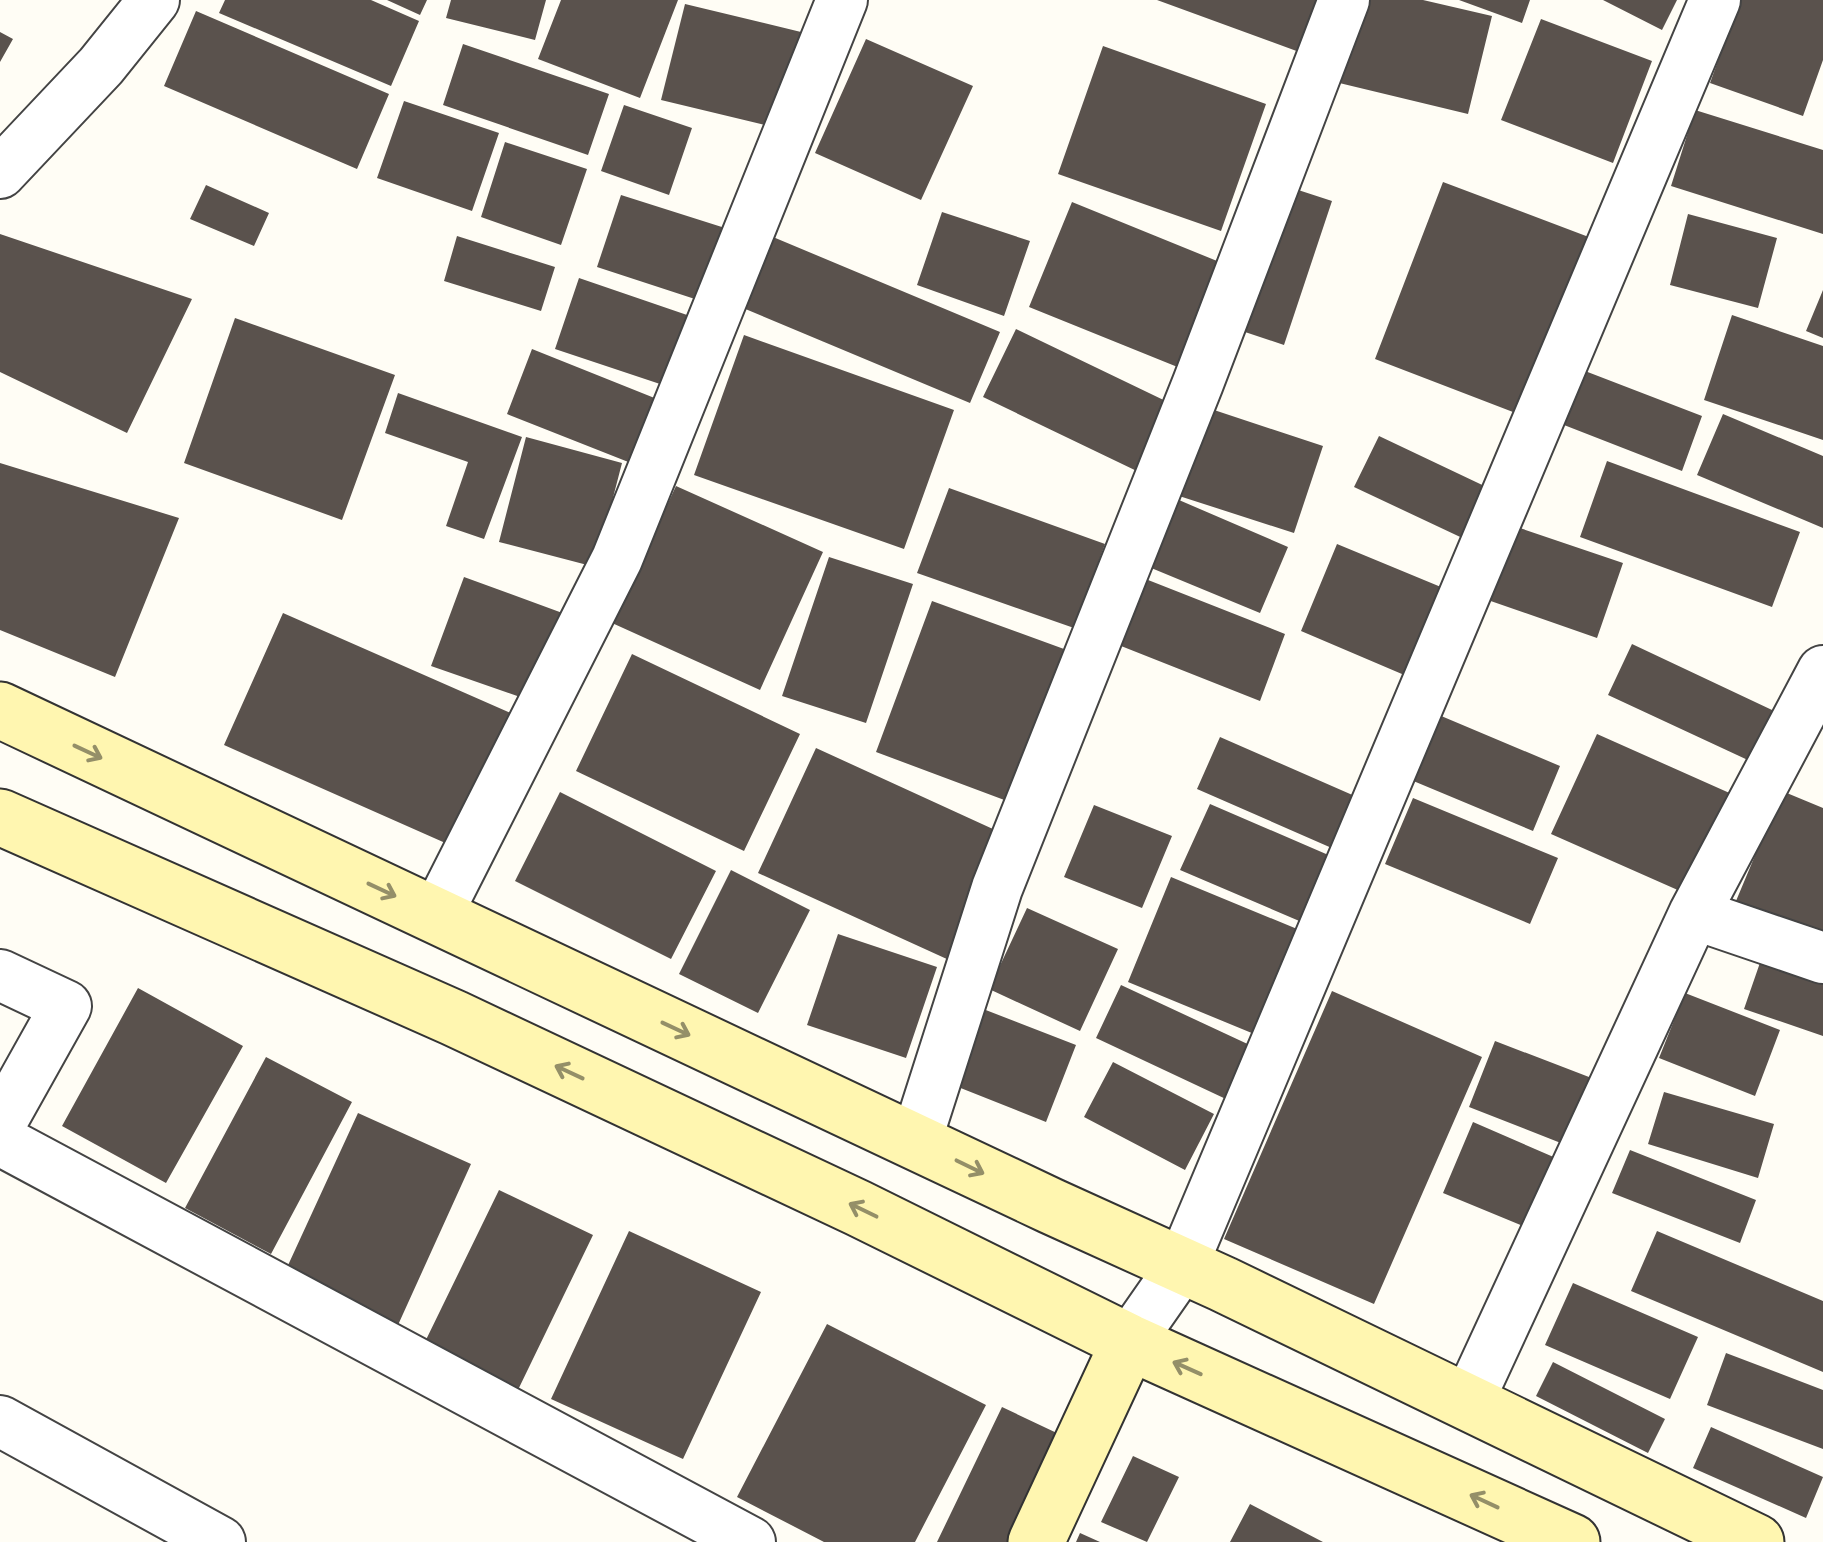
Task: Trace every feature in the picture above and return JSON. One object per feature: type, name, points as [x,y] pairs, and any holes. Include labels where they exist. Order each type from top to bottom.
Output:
[{"type":"street","points":[[0,172],[101,66],[154,0]]},
{"type":"street","points":[[436,916],[617,559],[842,0]]},
{"type":"street","points":[[916,1141],[997,888],[1198,382],[1344,0]]},
{"type":"street","points":[[1036,1542],[1129,1342],[1182,1266],[1715,0]]},
{"type":"street","points":[[1468,1402],[1694,914],[1823,671]]},
{"type":"street","points":[[0,710],[1182,1266],[1756,1542]]},
{"type":"street","points":[[0,817],[472,1026],[858,1208],[1129,1342],[1572,1542]]},
{"type":"street","points":[[1694,914],[1823,958]]},
{"type":"street","points":[[0,975],[66,1006],[0,1124]]},
{"type":"street","points":[[0,1140],[750,1542]]},
{"type":"street","points":[[0,1421],[220,1542]]},
{"type":"building","points":[[225,0],[371,0],[419,21],[391,86],[219,13]]},
{"type":"building","points":[[387,0],[427,0],[420,15]]},
{"type":"building","points":[[451,0],[546,0],[535,40],[446,18]]},
{"type":"building","points":[[561,0],[678,0],[640,98],[538,59]]},
{"type":"building","points":[[1157,0],[1321,0],[1302,53]]},
{"type":"building","points":[[1350,0],[1423,0],[1492,16],[1468,114],[1331,81]]},
{"type":"building","points":[[1459,0],[1530,0],[1522,23]]},
{"type":"building","points":[[1603,0],[1677,0],[1662,30]]},
{"type":"building","points":[[1740,0],[1823,0],[1823,60],[1803,116],[1710,83]]},
{"type":"building","points":[[685,4],[801,32],[778,128],[661,100]]},
{"type":"building","points":[[196,11],[389,94],[357,169],[164,86]]},
{"type":"building","points":[[1541,19],[1652,61],[1613,163],[1501,120]]},
{"type":"building","points":[[0,32],[13,39],[0,62]]},
{"type":"building","points":[[866,39],[973,86],[921,200],[815,153]]},
{"type":"building","points":[[463,44],[609,94],[588,155],[443,105]]},
{"type":"building","points":[[1103,46],[1266,104],[1221,231],[1058,174]]},
{"type":"building","points":[[404,101],[499,133],[472,211],[377,178]]},
{"type":"building","points":[[624,105],[692,128],[669,195],[601,171]]},
{"type":"building","points":[[1695,110],[1823,150],[1823,234],[1671,186]]},
{"type":"building","points":[[505,142],[587,169],[561,245],[481,217]]},
{"type":"building","points":[[1443,182],[1594,239],[1526,417],[1375,359]]},
{"type":"building","points":[[206,185],[269,213],[254,246],[190,219]]},
{"type":"building","points":[[1289,187],[1332,201],[1284,345],[1242,331]]},
{"type":"building","points":[[621,195],[725,228],[701,301],[597,267]]},
{"type":"building","points":[[1072,202],[1222,263],[1180,368],[1029,307]]},
{"type":"building","points":[[942,212],[1030,241],[1004,316],[917,285]]},
{"type":"building","points":[[1688,214],[1777,238],[1758,308],[1670,285]]},
{"type":"building","points":[[0,234],[192,299],[127,433],[0,372]]},
{"type":"building","points":[[457,236],[555,267],[541,311],[444,281]]},
{"type":"building","points":[[773,237],[1000,332],[970,403],[743,308]]},
{"type":"building","points":[[579,278],[690,316],[666,386],[555,349]]},
{"type":"building","points":[[1823,290],[1823,338],[1806,331]]},
{"type":"building","points":[[1732,315],[1823,346],[1823,440],[1704,400]]},
{"type":"building","points":[[235,318],[395,375],[342,520],[184,463]]},
{"type":"building","points":[[1016,329],[1176,406],[1143,474],[983,397]]},
{"type":"building","points":[[744,335],[954,410],[904,549],[694,475]]},
{"type":"building","points":[[532,349],[667,403],[641,467],[507,414]]},
{"type":"building","points":[[1585,371],[1702,416],[1682,471],[1564,425]]},
{"type":"building","points":[[398,393],[522,437],[484,539],[446,526],[468,462],[385,433]]},
{"type":"building","points":[[1205,407],[1323,446],[1294,533],[1176,495]]},
{"type":"building","points":[[1723,414],[1823,456],[1823,528],[1697,475]]},
{"type":"building","points":[[1379,436],[1497,492],[1473,543],[1354,487]]},
{"type":"building","points":[[526,437],[622,463],[595,567],[499,542]]},
{"type":"building","points":[[1607,461],[1800,532],[1772,607],[1580,537]]},
{"type":"building","points":[[0,463],[179,518],[115,677],[0,630]]},
{"type":"building","points":[[676,486],[823,552],[760,690],[612,623]]},
{"type":"building","points":[[949,488],[1105,544],[1074,628],[917,573]]},
{"type":"building","points":[[1172,497],[1288,547],[1260,613],[1144,565]]},
{"type":"building","points":[[1508,524],[1623,563],[1597,638],[1482,598]]},
{"type":"building","points":[[1337,544],[1453,592],[1416,680],[1301,631]]},
{"type":"building","points":[[829,557],[913,584],[866,723],[782,696]]},
{"type":"building","points":[[464,577],[576,618],[543,705],[431,666]]},
{"type":"building","points":[[1143,578],[1285,634],[1260,701],[1116,644]]},
{"type":"building","points":[[932,601],[1064,649],[1007,801],[876,752]]},
{"type":"building","points":[[283,613],[545,728],[486,861],[224,745]]},
{"type":"building","points":[[1632,644],[1789,718],[1765,768],[1608,695]]},
{"type":"building","points":[[632,654],[800,734],[744,851],[576,771]]},
{"type":"building","points":[[1427,710],[1560,766],[1533,831],[1399,775]]},
{"type":"building","points":[[1597,734],[1734,795],[1689,895],[1551,834]]},
{"type":"building","points":[[1220,737],[1357,797],[1334,849],[1197,789]]},
{"type":"building","points":[[816,748],[1006,835],[949,960],[758,873]]},
{"type":"building","points":[[1782,791],[1823,808],[1823,938],[1736,901]]},
{"type":"building","points":[[560,792],[716,871],[671,959],[515,881]]},
{"type":"building","points":[[1413,798],[1558,858],[1530,924],[1385,864]]},
{"type":"building","points":[[1210,804],[1333,857],[1304,923],[1180,870]]},
{"type":"building","points":[[1094,805],[1172,836],[1142,908],[1064,877]]},
{"type":"building","points":[[731,870],[810,910],[758,1013],[679,974]]},
{"type":"building","points":[[1171,877],[1302,931],[1259,1036],[1128,982]]},
{"type":"building","points":[[1027,908],[1118,949],[1080,1031],[989,989]]},
{"type":"building","points":[[838,934],[937,967],[906,1058],[807,1025]]},
{"type":"building","points":[[1763,954],[1823,975],[1823,1036],[1744,1009]]},
{"type":"building","points":[[1121,985],[1254,1047],[1228,1100],[1096,1038]]},
{"type":"building","points":[[138,988],[243,1046],[166,1183],[62,1126]]},
{"type":"building","points":[[1332,991],[1482,1057],[1374,1304],[1224,1239]]},
{"type":"building","points":[[1685,993],[1780,1030],[1755,1096],[1659,1058]]},
{"type":"building","points":[[978,1007],[1076,1045],[1046,1122],[948,1083]]},
{"type":"building","points":[[1495,1041],[1602,1082],[1576,1149],[1469,1107]]},
{"type":"building","points":[[266,1057],[352,1102],[271,1254],[185,1208]]},
{"type":"building","points":[[1113,1062],[1214,1114],[1185,1170],[1084,1117]]},
{"type":"building","points":[[1664,1092],[1774,1124],[1758,1178],[1648,1144]]},
{"type":"building","points":[[358,1113],[471,1164],[398,1325],[284,1274]]},
{"type":"building","points":[[1473,1122],[1572,1165],[1542,1234],[1443,1193]]},
{"type":"building","points":[[1630,1150],[1756,1200],[1740,1243],[1612,1193]]},
{"type":"building","points":[[499,1190],[593,1235],[516,1394],[422,1348]]},
{"type":"building","points":[[629,1231],[761,1292],[683,1459],[551,1399]]},
{"type":"building","points":[[1657,1231],[1823,1301],[1823,1372],[1631,1291]]},
{"type":"building","points":[[1573,1283],[1698,1337],[1670,1399],[1545,1345]]},
{"type":"building","points":[[827,1324],[986,1405],[915,1542],[824,1542],[737,1497]]},
{"type":"building","points":[[1726,1353],[1823,1390],[1823,1449],[1707,1405]]},
{"type":"building","points":[[1553,1362],[1665,1419],[1648,1453],[1536,1396]]},
{"type":"building","points":[[1002,1407],[1061,1435],[1009,1542],[937,1542]]},
{"type":"building","points":[[1711,1427],[1823,1477],[1806,1518],[1693,1468]]},
{"type":"building","points":[[1133,1456],[1179,1477],[1147,1542],[1101,1522]]},
{"type":"building","points":[[1250,1504],[1323,1542],[1230,1542]]},
{"type":"building","points":[[1080,1533],[1100,1542],[1076,1542]]}]
